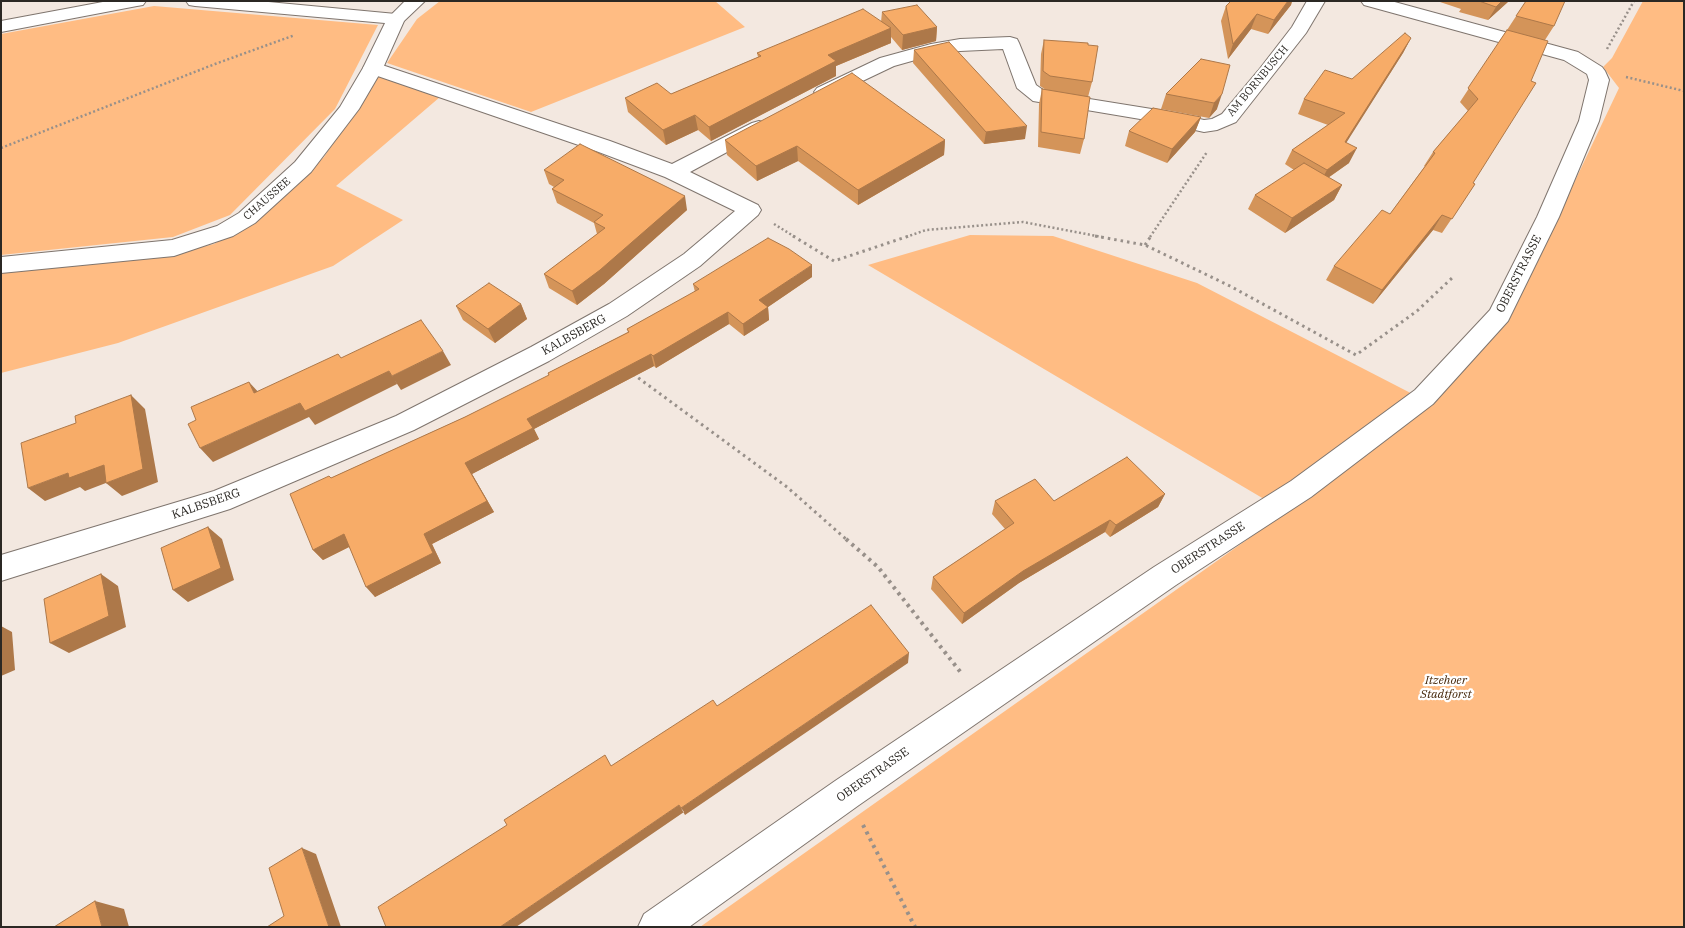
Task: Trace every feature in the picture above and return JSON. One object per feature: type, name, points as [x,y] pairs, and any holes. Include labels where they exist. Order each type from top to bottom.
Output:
[{"type":"street","points":[[1,27],[137,1]]},
{"type":"street","points":[[195,1],[343,8],[396,19]]},
{"type":"street","name":"CHAUSSEE","points":[[1,265],[174,248],[225,231],[253,213],[303,167],[350,109],[373,68],[396,19],[416,1]]},
{"type":"street","name":"AM BORNBUSCH","points":[[809,100],[849,79],[896,60],[931,50],[1010,43],[1027,88],[1040,97],[1164,117],[1204,126],[1217,124],[1230,118],[1300,29],[1316,1]]},
{"type":"street","points":[[1370,1],[1571,56],[1595,71]]},
{"type":"street","points":[[373,68],[603,146],[673,172],[750,210]]},
{"type":"street","name":"OBERSTRASSE","points":[[657,927],[982,700],[1165,576],[1301,489],[1424,397],[1499,315],[1548,217],[1588,120],[1599,85],[1595,71]]},
{"type":"street","points":[[673,172],[775,118]]},
{"type":"street","name":"KALBSBERG","points":[[1,568],[220,501],[413,419],[540,354],[618,310],[692,260],[750,210]]},
{"type":"path","points":[[1634,1],[1595,71],[1684,91]]},
{"type":"path","points":[[1,148],[215,64],[300,34],[343,8]]},
{"type":"path","points":[[1144,245],[1230,118]]},
{"type":"path","points":[[750,210],[834,261],[926,230],[1023,222],[1144,245],[1230,286],[1356,355],[1417,311],[1452,278]]},
{"type":"path","points":[[626,369],[787,487],[878,567],[982,700]]},
{"type":"path","points":[[847,793],[915,927]]},
{"type":"green space","points":[[440,1],[715,1],[745,27],[531,112],[387,63],[417,19]]},
{"type":"green space","name":"Itzehoer Stadtforst","points":[[1643,1],[1684,1],[1684,927],[700,927],[1286,512],[868,265],[970,235],[1053,236],[1197,283],[1430,403],[1509,320],[1619,88],[1603,67],[1612,58]]},
{"type":"green space","points":[[154,6],[378,25],[335,109],[230,215],[173,237],[1,255],[1,34]]},
{"type":"green space","points":[[378,75],[440,97],[336,186],[403,220],[333,266],[118,343],[1,373],[1,273],[156,258],[214,244],[252,221],[324,157]]},
{"type":"building","points":[[1231,1],[1288,1],[1274,20],[1257,14],[1233,44],[1226,6]]},
{"type":"building","points":[[1479,1],[1502,1],[1496,7]]},
{"type":"building","points":[[1526,1],[1565,1],[1554,26],[1516,16]]},
{"type":"building","points":[[917,5],[937,27],[903,35],[882,12]]},
{"type":"building","points":[[863,9],[891,28],[828,55],[836,61],[709,127],[695,115],[663,130],[625,98],[657,83],[671,94],[761,56],[757,53]]},
{"type":"building","points":[[1507,30],[1548,41],[1531,81],[1536,83],[1452,219],[1442,215],[1382,290],[1334,266],[1382,210],[1390,214],[1435,153],[1433,152],[1478,99],[1468,88]]},
{"type":"building","points":[[1405,33],[1411,38],[1345,142],[1357,148],[1327,170],[1292,150],[1345,113],[1304,99],[1325,70],[1352,79]]},
{"type":"building","points":[[1044,40],[1088,43],[1088,45],[1098,46],[1092,82],[1050,76],[1043,71]]},
{"type":"building","points":[[949,42],[1027,126],[986,132],[914,50]]},
{"type":"building","points":[[1201,59],[1230,65],[1222,94],[1214,103],[1166,94]]},
{"type":"building","points":[[852,73],[945,140],[858,190],[797,146],[756,166],[725,140]]},
{"type":"building","points":[[1042,89],[1090,97],[1084,139],[1041,132]]},
{"type":"building","points":[[1153,108],[1201,117],[1172,149],[1129,131]]},
{"type":"building","points":[[580,144],[685,196],[600,270],[572,291],[544,274],[605,228],[594,222],[603,215],[552,189],[564,180],[544,170]]},
{"type":"building","points":[[1304,163],[1342,185],[1292,218],[1255,195]]},
{"type":"building","points":[[768,238],[789,249],[812,265],[759,300],[768,307],[743,324],[728,312],[653,356],[651,354],[527,419],[533,428],[465,463],[487,501],[424,534],[433,553],[366,587],[344,534],[313,550],[290,494],[329,476],[331,478],[465,417],[549,375],[548,373],[629,332],[627,329],[699,289],[693,284]]},
{"type":"building","points":[[489,283],[521,304],[488,329],[456,306]]},
{"type":"building","points":[[421,320],[443,351],[392,376],[389,371],[305,411],[300,403],[200,448],[188,424],[196,420],[191,407],[249,382],[254,393],[338,354],[341,358]]},
{"type":"building","points":[[131,395],[143,469],[106,483],[104,465],[69,478],[68,473],[28,488],[21,443],[76,423],[75,416]]},
{"type":"building","points":[[1127,457],[1165,494],[1116,525],[1110,520],[1023,571],[964,613],[933,577],[1014,523],[995,501],[1035,479],[1054,501]]},
{"type":"building","points":[[208,527],[221,568],[173,590],[161,548]]},
{"type":"building","points":[[101,574],[109,616],[50,643],[44,599]]},
{"type":"building","points":[[871,605],[909,653],[681,808],[679,805],[500,927],[386,927],[378,907],[507,825],[504,820],[605,755],[611,766],[713,700],[717,706]]},
{"type":"building","points":[[302,848],[329,927],[267,927],[284,916],[269,868]]},
{"type":"building","points":[[95,901],[102,927],[54,927]]}]
